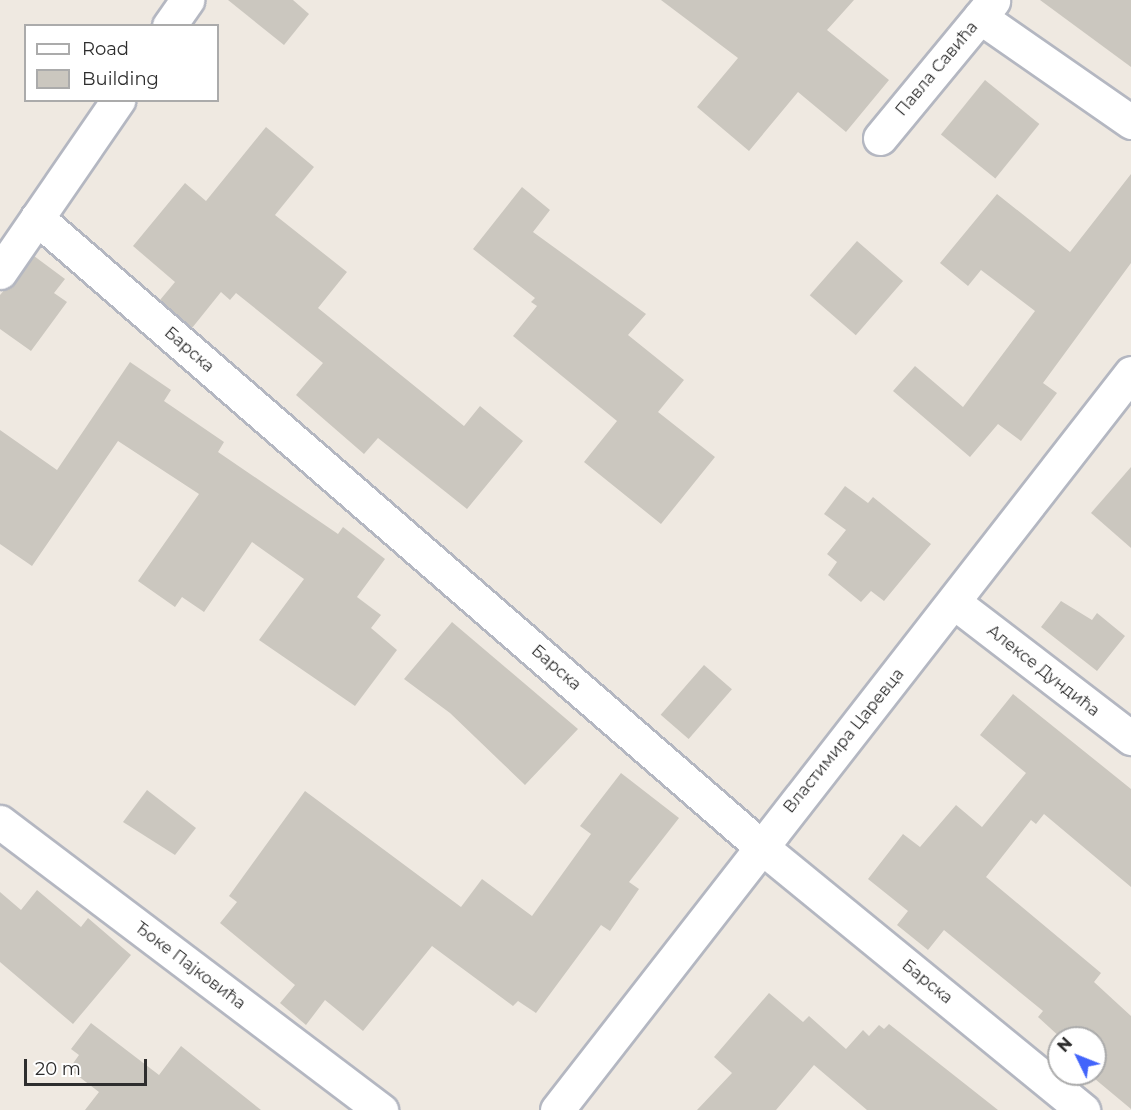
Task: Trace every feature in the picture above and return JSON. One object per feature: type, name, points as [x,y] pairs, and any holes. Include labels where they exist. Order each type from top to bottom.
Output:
[{"type":"street","points":[[170,24],[186,0]]},
{"type":"street","points":[[987,8],[1131,122]]},
{"type":"street","name":"Павла Савића","points":[[880,138],[987,8]]},
{"type":"street","points":[[0,272],[117,102]]},
{"type":"street","name":"Барска","points":[[37,218],[759,845],[1083,1110]]},
{"type":"street","name":"Властимира Царевца","points":[[557,1110],[759,845],[955,603],[1131,373]]},
{"type":"street","name":"Алексе Дундића","points":[[955,603],[1131,738]]},
{"type":"street","name":"Ђоке Пајковића","points":[[0,822],[381,1110]]},
{"type":"building","points":[[228,0],[293,0],[309,14],[284,45]]},
{"type":"building","points":[[661,0],[854,0],[827,30],[889,80],[846,132],[798,92],[749,151],[697,107],[738,58]]},
{"type":"building","points":[[1040,0],[1131,0],[1131,67]]},
{"type":"building","points":[[985,80],[1039,124],[995,178],[941,134]]},
{"type":"building","points":[[266,127],[314,167],[275,215],[347,272],[318,308],[464,426],[480,406],[523,441],[467,509],[378,438],[364,454],[296,395],[323,363],[236,293],[230,300],[221,292],[192,328],[160,300],[175,282],[133,246],[185,183],[206,201]]},
{"type":"building","points":[[1131,174],[1131,263],[1043,383],[1057,393],[1021,441],[998,424],[970,457],[893,391],[915,366],[963,407],[1035,311],[981,270],[968,286],[940,263],[997,194],[1070,252]]},
{"type":"building","points":[[522,187],[550,210],[533,232],[646,314],[628,335],[684,380],[658,412],[715,457],[661,524],[584,462],[617,421],[513,336],[537,306],[531,302],[535,298],[473,249]]},
{"type":"building","points":[[857,241],[903,281],[856,335],[810,295]]},
{"type":"building","points":[[34,256],[65,279],[54,293],[67,302],[31,351],[0,329],[0,295]]},
{"type":"building","points":[[130,362],[171,390],[164,401],[224,442],[218,452],[338,534],[343,527],[385,559],[357,597],[381,615],[371,628],[397,650],[355,706],[259,640],[304,579],[252,542],[204,612],[182,597],[175,607],[138,581],[199,494],[118,441],[32,566],[0,544],[0,430],[57,470]]},
{"type":"building","points":[[1131,467],[1131,548],[1091,513]]},
{"type":"building","points":[[845,486],[868,503],[873,497],[931,544],[884,601],[871,591],[861,602],[828,575],[837,562],[827,554],[846,530],[824,514]]},
{"type":"building","points":[[1061,601],[1092,620],[1097,613],[1125,636],[1097,671],[1041,627]]},
{"type":"building","points":[[452,622],[578,729],[525,785],[450,713],[404,679]]},
{"type":"building","points":[[704,665],[732,689],[689,739],[661,715]]},
{"type":"building","points":[[1013,694],[1131,789],[1131,887],[1044,814],[1036,824],[1031,820],[986,877],[1101,973],[1094,982],[1131,1016],[1131,1109],[1103,1086],[1107,1086],[1107,1026],[1048,1026],[1038,1017],[1043,1011],[944,930],[928,950],[897,925],[908,911],[868,879],[903,834],[920,847],[956,805],[982,827],[1026,773],[980,735]]},
{"type":"building","points":[[621,773],[679,818],[629,882],[639,889],[610,931],[601,925],[536,1013],[518,1001],[513,1006],[432,946],[363,1031],[325,1000],[306,1025],[280,1003],[295,985],[220,923],[237,902],[229,896],[305,791],[461,907],[482,879],[532,916],[591,834],[580,826]]},
{"type":"building","points":[[147,790],[196,828],[175,855],[123,822]]},
{"type":"building","points":[[37,890],[81,927],[88,918],[131,955],[73,1024],[0,962],[0,892],[21,910]]},
{"type":"building","points":[[769,993],[803,1022],[809,1016],[846,1049],[863,1030],[869,1036],[879,1025],[884,1029],[889,1024],[998,1110],[867,1110],[814,1065],[776,1110],[697,1110],[732,1073],[714,1057]]},
{"type":"building","points":[[91,1023],[159,1075],[181,1046],[261,1110],[85,1110],[99,1092],[69,1069],[79,1055],[71,1049]]}]
